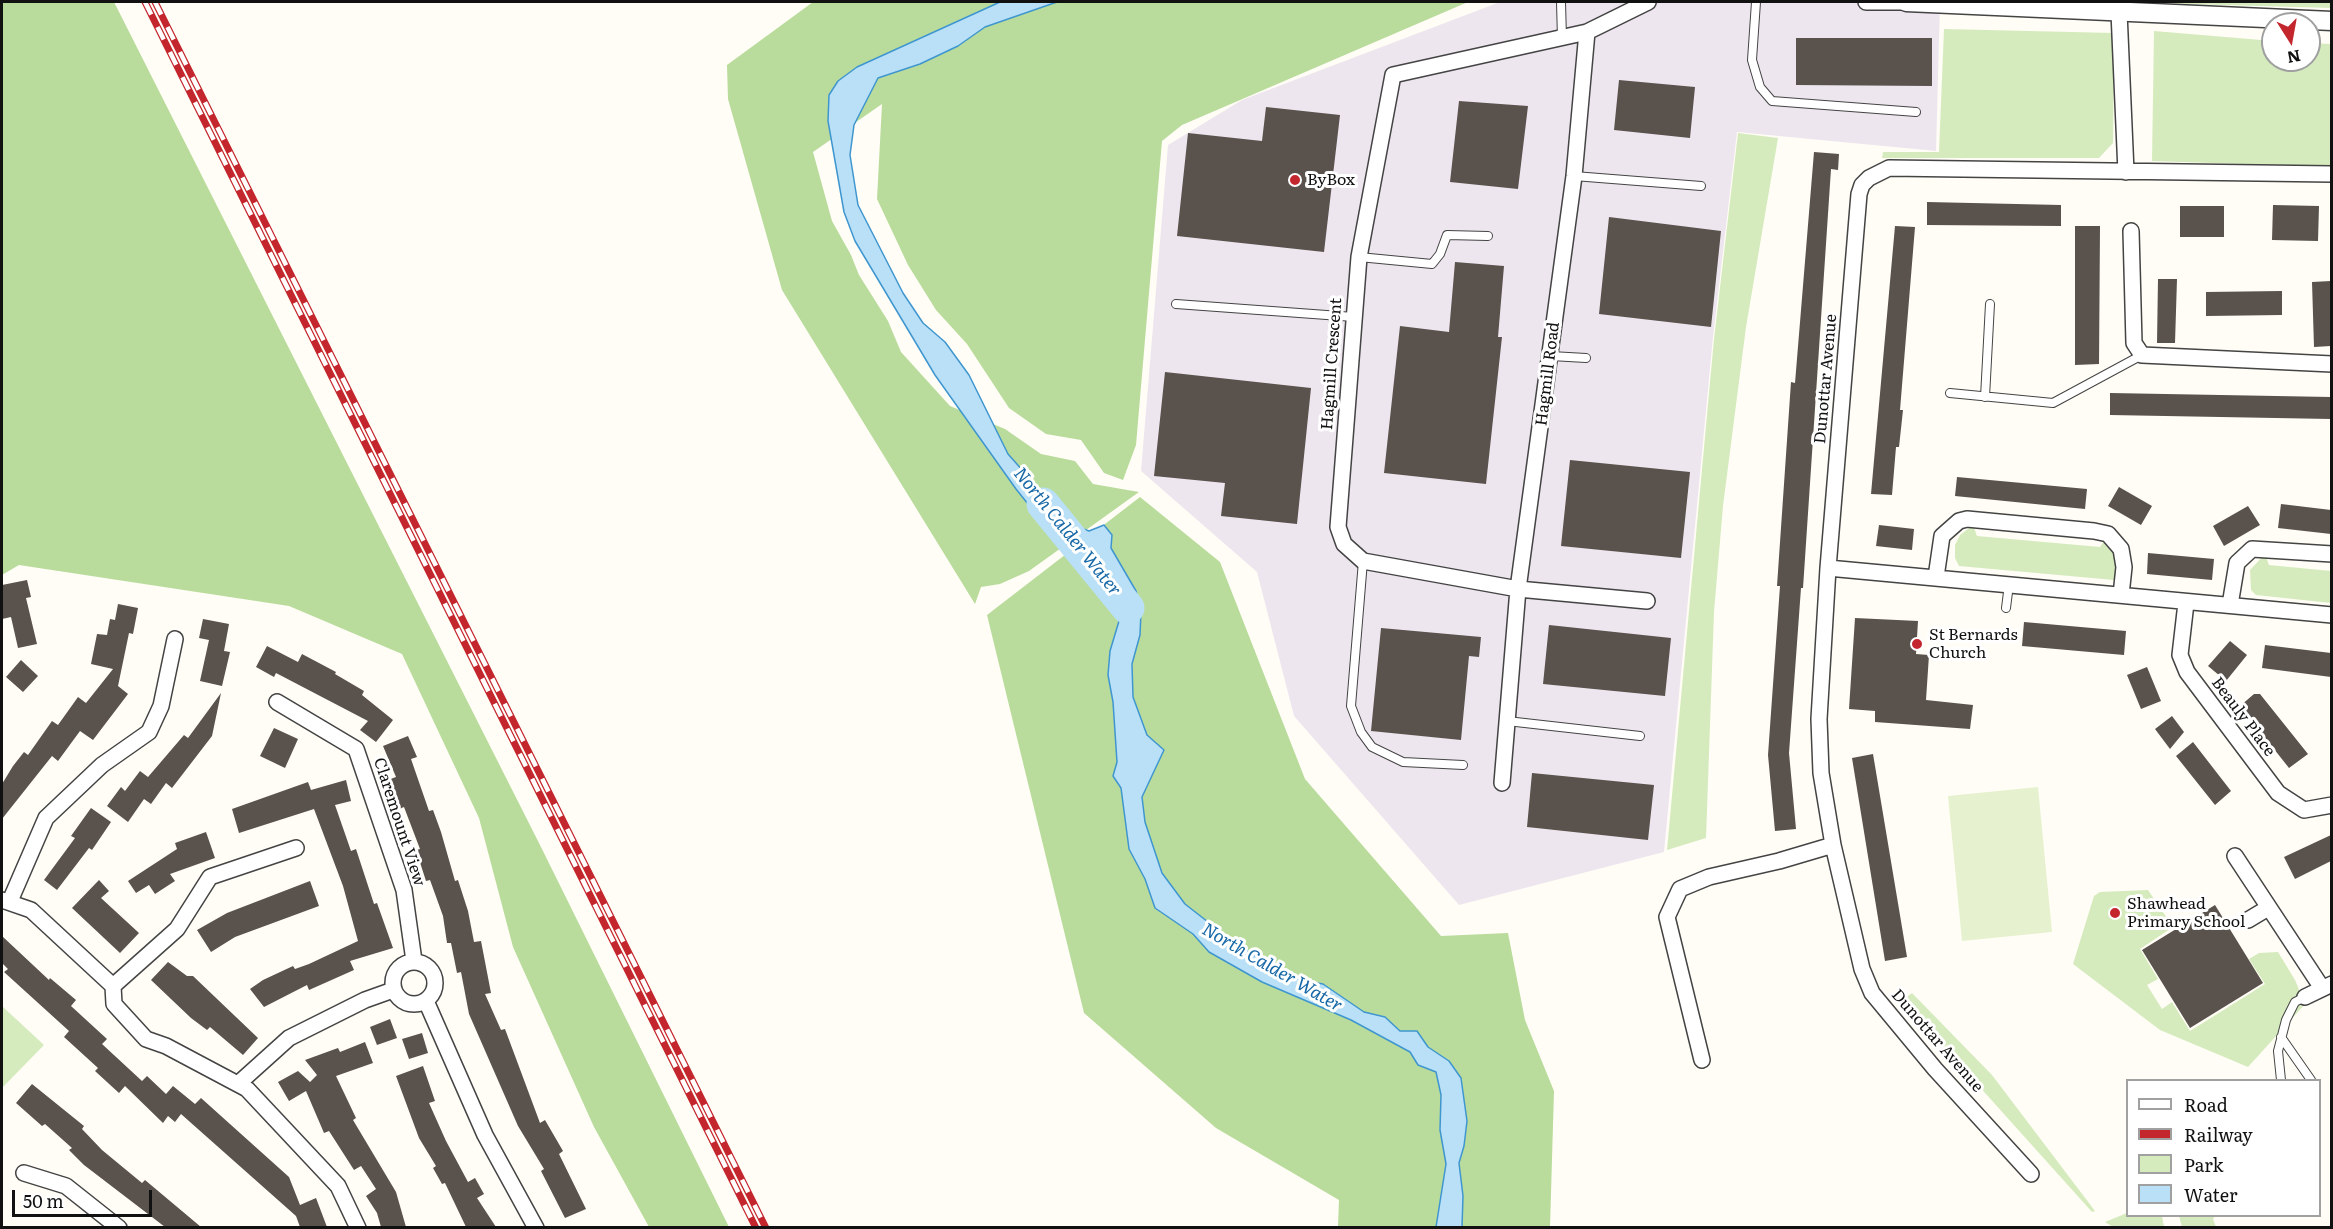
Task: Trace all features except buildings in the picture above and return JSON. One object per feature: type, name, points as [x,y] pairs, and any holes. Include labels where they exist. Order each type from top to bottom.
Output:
[{"type":"street","points":[[1587,32],[1648,2]]},
{"type":"street","points":[[1866,2],[2331,21]]},
{"type":"street","points":[[2119,12],[2126,171]]},
{"type":"street","name":"Hagmill Crescent","points":[[1363,561],[1344,544],[1338,527],[1359,257],[1393,75],[1587,32]]},
{"type":"street","name":"Hagmill Road","points":[[1502,783],[1518,589],[1574,176],[1587,32]]},
{"type":"street","name":"Dunottar Avenue","points":[[2031,1174],[1935,1069],[1872,993],[1862,969],[1833,845],[1821,773],[1819,719],[1827,568],[1859,195],[1862,185],[1878,172],[1889,168],[2331,174]]},
{"type":"street","points":[[2131,231],[2134,343],[2142,355],[2331,364]]},
{"type":"street","points":[[1936,577],[1942,536],[1947,529],[1959,521],[1966,519],[2094,531],[2108,534],[2121,549],[2124,567],[2121,595]]},
{"type":"street","points":[[2230,605],[2237,563],[2252,549],[2331,554]]},
{"type":"street","points":[[1363,561],[1518,589],[1647,601]]},
{"type":"street","points":[[1827,568],[2331,615]]},
{"type":"street","name":"Beauly Place","points":[[2186,603],[2180,655],[2187,672],[2278,793],[2304,810],[2331,805]]},
{"type":"street","points":[[175,639],[161,706],[149,732],[102,765],[46,818],[6,900],[31,910],[113,986],[114,1004],[146,1039],[166,1046],[248,1089],[338,1186],[358,1227]]},
{"type":"street","name":"Claremount View","points":[[277,702],[356,749],[404,890],[414,961]]},
{"type":"street","points":[[1702,1060],[1667,917],[1680,889],[1709,877],[1779,861],[1833,845]]},
{"type":"street","points":[[113,986],[177,929],[210,877],[296,848]]},
{"type":"street","points":[[2235,856],[2268,908],[2327,986],[2305,997]]},
{"type":"street","points":[[2248,920],[2268,908]]},
{"type":"street","points":[[414,961],[426,966],[434,976],[434,990],[420,1004],[407,1004],[401,1001],[393,990],[393,976],[396,970],[414,961]]},
{"type":"street","points":[[239,1083],[289,1038],[365,1000],[393,990]]},
{"type":"street","points":[[426,1000],[485,1135],[536,1227]]},
{"type":"street","points":[[24,1173],[66,1186],[119,1227]]},
{"type":"lane","points":[[1561,2],[1562,39]]},
{"type":"lane","points":[[1756,2],[1752,60],[1760,87],[1772,101],[1916,111]]},
{"type":"lane","points":[[1574,176],[1701,186]]},
{"type":"lane","points":[[1359,257],[1432,264],[1440,254],[1447,235],[1488,236]]},
{"type":"lane","points":[[1176,304],[1354,317]]},
{"type":"lane","points":[[1985,397],[1990,304]]},
{"type":"lane","points":[[1950,393],[2053,403],[2142,355]]},
{"type":"lane","points":[[1551,356],[1586,358]]},
{"type":"lane","points":[[1363,561],[1351,706],[1361,732],[1372,747],[1403,762],[1462,765]]},
{"type":"lane","points":[[2006,608],[2009,584]]},
{"type":"lane","points":[[1507,721],[1640,736]]},
{"type":"lane","points":[[2281,1079],[2278,1063],[2281,1037],[2295,1002],[2305,997]]},
{"type":"lane","points":[[2281,1037],[2311,1079]]},
{"type":"shaded area","points":[[1500,2],[1940,2],[1936,151],[1737,132],[1713,337],[1664,852],[1459,905],[1294,716],[1257,572],[1141,471],[1168,145],[1242,100]]},
{"type":"green space","points":[[2,2],[114,2],[540,845],[729,1227],[649,1227],[594,1127],[513,947],[479,818],[402,654],[289,606],[19,565],[2,575]]},
{"type":"green space","points":[[813,2],[1468,2],[1182,125],[1162,141],[1136,445],[1123,480],[1104,473],[1081,440],[1046,434],[1009,408],[967,344],[936,310],[908,265],[877,199],[882,104],[813,152],[832,221],[859,275],[888,321],[901,352],[950,406],[1005,429],[1041,454],[1075,461],[1093,484],[1139,492],[1029,571],[1000,584],[981,587],[975,604],[782,290],[728,99],[727,65]]},
{"type":"green space","points":[[2117,2],[2331,2],[2332,8],[2331,8]]},
{"type":"green space","points":[[1944,29],[2114,33],[2113,143],[2099,158],[1882,158],[1883,152],[1939,152]]},
{"type":"green space","points":[[2154,31],[2261,40],[2261,72],[2321,72],[2321,44],[2331,44],[2331,167],[2152,161]]},
{"type":"green space","points":[[1738,133],[1778,138],[1746,327],[1723,506],[1714,612],[1706,838],[1667,850],[1714,339]]},
{"type":"green space","points":[[1140,497],[1220,562],[1305,779],[1441,936],[1508,933],[1525,1020],[1554,1091],[1550,1227],[1338,1227],[1339,1200],[1216,1128],[1084,1013],[987,615]]},
{"type":"green space","points":[[1973,525],[1977,536],[2100,547],[2106,538],[2116,546],[2118,575],[2114,580],[1959,566],[1955,558],[1955,545],[1960,535]]},
{"type":"green space","points":[[2265,554],[2269,565],[2331,571],[2331,603],[2256,595],[2251,590],[2250,570]]},
{"type":"green space","points":[[2038,787],[2052,932],[1962,941],[1948,796]]},
{"type":"green space","points":[[2148,890],[2173,927],[2140,949],[2158,979],[2147,985],[2162,1009],[2172,1002],[2190,1031],[2265,984],[2249,959],[2259,953],[2278,952],[2295,980],[2305,1004],[2248,1067],[2160,1030],[2073,964],[2094,896],[2100,892]]},
{"type":"green space","points":[[1912,993],[1992,1075],[2095,1211],[2092,1212],[1933,1035],[1904,999]]},
{"type":"green space","points":[[2,1006],[44,1045],[2,1088]]},
{"type":"green space","points":[[2126,1213],[2126,1217],[2162,1217],[2164,1227],[2113,1227],[2105,1222]]},
{"type":"green space","points":[[2179,1217],[2214,1217],[2216,1227],[2182,1227]]},
{"type":"water","points":[[1000,2],[1057,2],[985,27],[958,46],[920,64],[878,78],[854,125],[850,155],[858,205],[903,293],[923,323],[945,342],[969,375],[1008,454],[1070,524],[1089,531],[1104,525],[1112,535],[1111,548],[1136,591],[1141,612],[1140,635],[1132,664],[1133,697],[1147,735],[1164,750],[1142,797],[1145,822],[1162,873],[1185,904],[1235,943],[1269,965],[1300,980],[1323,984],[1364,1012],[1385,1017],[1400,1031],[1417,1031],[1428,1047],[1449,1061],[1461,1078],[1467,1121],[1459,1163],[1463,1196],[1462,1227],[1436,1227],[1446,1164],[1440,1130],[1441,1095],[1436,1072],[1418,1065],[1410,1052],[1351,1020],[1262,982],[1209,952],[1193,934],[1155,908],[1145,879],[1129,849],[1121,788],[1113,776],[1117,762],[1113,702],[1108,675],[1110,651],[1119,621],[1105,593],[1095,557],[1090,546],[1048,529],[1016,489],[935,375],[855,241],[844,212],[828,121],[829,95],[838,81],[857,67]]},
{"type":"waterway","name":"North Calder Water","points":[[1043,504],[1128,608]]},
{"type":"railway","points":[[145,2],[756,1228]]},
{"type":"railway","points":[[155,2],[766,1228]]},
{"type":"place","name":"ByBox","points":[[1295,180]]},
{"type":"place","name":"St Bernards Church","points":[[1917,644]]},
{"type":"place","name":"Shawhead Primary School","points":[[2115,913]]}]
